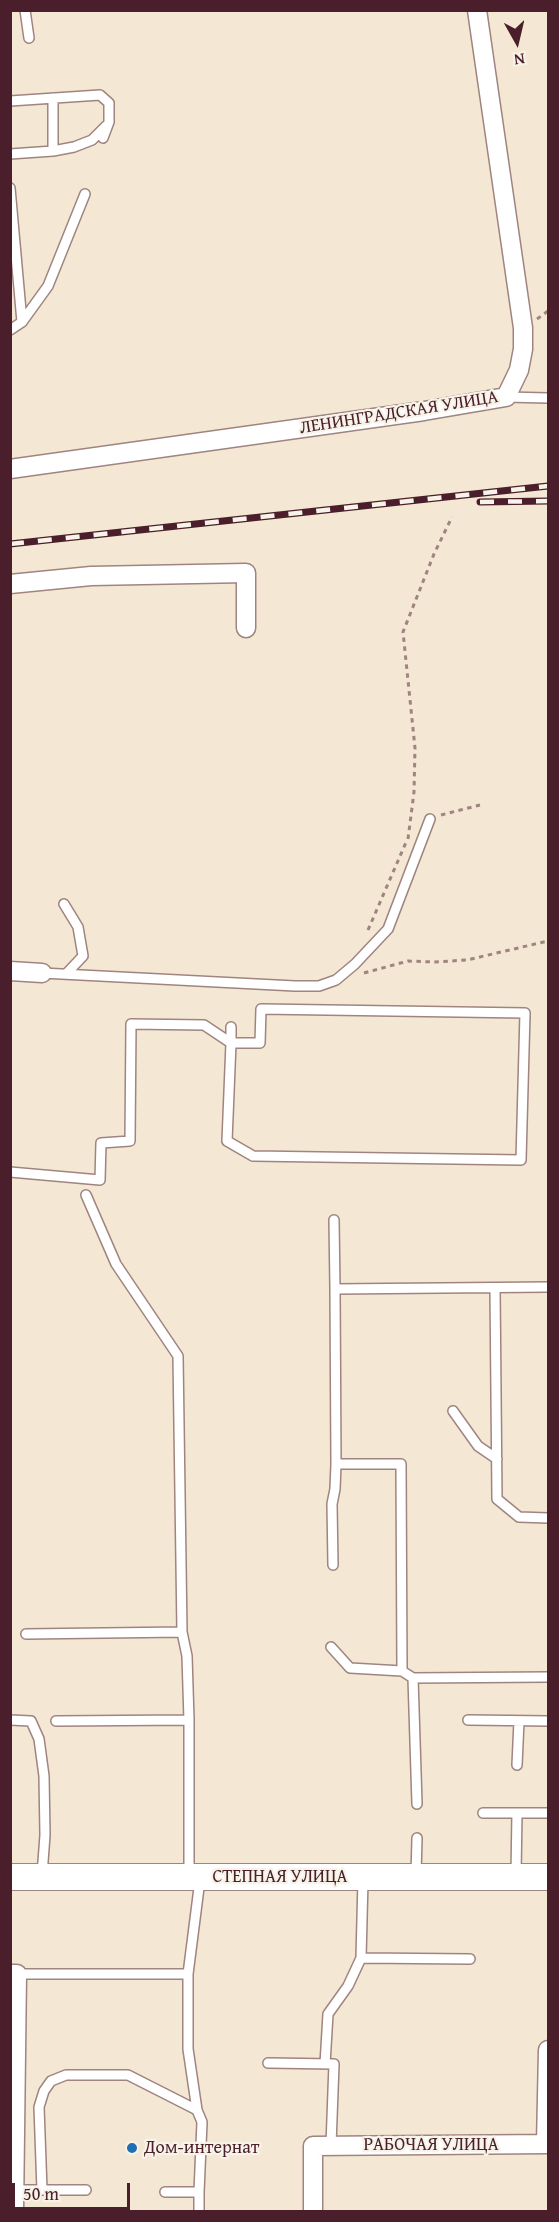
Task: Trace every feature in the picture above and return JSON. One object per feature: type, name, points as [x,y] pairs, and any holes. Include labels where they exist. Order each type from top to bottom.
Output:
[{"type":"street","name":"ЛЕНИНГРАДСКАЯ УЛИЦА","points":[[10,469],[424,411],[506,397],[519,370],[523,349],[523,328],[477,10]]},
{"type":"street","points":[[10,584],[92,576],[246,573],[246,628]]},
{"type":"street","points":[[10,971],[42,973]]},
{"type":"street","name":"СТЕПНАЯ УЛИЦА","points":[[10,1877],[549,1877]]},
{"type":"street","points":[[14,1974],[14,2211]]},
{"type":"street","points":[[547,2144],[549,2050]]},
{"type":"street","name":"РАБОЧАЯ УЛИЦА","points":[[313,2211],[313,2146],[547,2144]]},
{"type":"lane","points":[[25,10],[29,39]]},
{"type":"lane","points":[[10,101],[100,95],[109,103],[108,124],[103,138]]},
{"type":"lane","points":[[53,98],[53,151]]},
{"type":"lane","points":[[10,154],[74,147],[92,140],[108,124]]},
{"type":"lane","points":[[10,188],[22,322]]},
{"type":"lane","points":[[10,330],[22,322],[48,286],[85,194]]},
{"type":"lane","points":[[506,397],[549,398]]},
{"type":"lane","points":[[42,973],[233,988],[319,986],[336,980],[356,964],[388,929],[430,819]]},
{"type":"lane","points":[[64,904],[78,927],[83,956],[66,974]]},
{"type":"lane","points":[[10,1172],[100,1180],[101,1143],[130,1141],[131,1024],[204,1025],[231,1043],[260,1043],[261,1009],[525,1013],[521,1160],[253,1156],[227,1141],[231,1043],[231,1027]]},
{"type":"lane","points":[[86,1196],[116,1264],[178,1356],[182,1632],[187,1656],[195,1877],[188,1974],[188,2049],[197,2110],[202,2122],[199,2211]]},
{"type":"lane","points":[[333,1565],[332,1504],[336,1464],[334,1220]]},
{"type":"lane","points":[[334,1289],[549,1287]]},
{"type":"lane","points":[[495,1288],[497,1499],[519,1517],[549,1518]]},
{"type":"lane","points":[[453,1411],[478,1446],[497,1459]]},
{"type":"lane","points":[[336,1464],[401,1464],[402,1671]]},
{"type":"lane","points":[[26,1634],[182,1632]]},
{"type":"lane","points":[[331,1647],[350,1668],[402,1671],[412,1678],[549,1677]]},
{"type":"lane","points":[[412,1678],[417,1804]]},
{"type":"lane","points":[[10,1720],[31,1720],[39,1739],[44,1776],[45,1835],[41,1877]]},
{"type":"lane","points":[[56,1721],[189,1720]]},
{"type":"lane","points":[[468,1720],[549,1721]]},
{"type":"lane","points":[[517,1765],[519,1720]]},
{"type":"lane","points":[[483,1813],[549,1813]]},
{"type":"lane","points":[[516,1877],[517,1813]]},
{"type":"lane","points":[[416,1877],[417,1838]]},
{"type":"lane","points":[[326,2064],[328,2014],[348,1986],[361,1958],[363,1877]]},
{"type":"lane","points":[[361,1958],[470,1959]]},
{"type":"lane","points":[[14,1974],[188,1974]]},
{"type":"lane","points":[[268,2063],[334,2064],[331,2145]]},
{"type":"lane","points":[[42,2190],[39,2107],[44,2091],[51,2081],[66,2075],[128,2075],[197,2110]]},
{"type":"lane","points":[[14,2190],[86,2190]]},
{"type":"lane","points":[[165,2192],[199,2192]]},
{"type":"path","points":[[408,839],[414,792],[415,748],[403,632],[452,517]]},
{"type":"path","points":[[336,980],[408,961],[434,963],[467,960],[549,941]]},
{"type":"railway","points":[[10,544],[548,486]]},
{"type":"railway","points":[[480,502],[548,501]]},
{"type":"place","name":"Дом-интернат","points":[[132,2148]]}]
